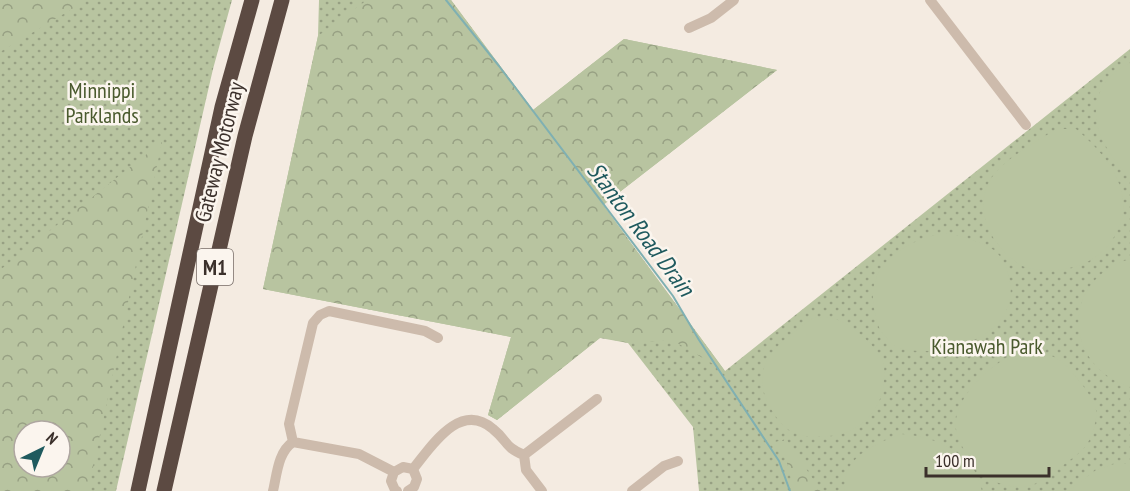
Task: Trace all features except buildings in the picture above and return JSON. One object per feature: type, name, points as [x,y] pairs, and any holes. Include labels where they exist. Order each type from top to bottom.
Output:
[{"type":"highway","name":"Gateway Motorway","points":[[138,491],[222,107],[252,0]]},
{"type":"highway","name":"Gateway Motorway","points":[[164,491],[227,210],[282,0]]},
{"type":"highway","points":[[270,45],[280,34],[292,0]]},
{"type":"street","points":[[689,28],[711,18],[734,0]]},
{"type":"street","points":[[930,0],[1026,125]]},
{"type":"street","points":[[293,442],[289,424],[313,323],[320,315],[329,311],[425,331],[438,338]]},
{"type":"street","points":[[524,455],[597,399]]},
{"type":"street","points":[[413,469],[446,429],[470,420],[483,422],[493,429],[510,449],[524,455]]},
{"type":"street","points":[[273,491],[282,454],[286,446],[293,442],[359,454],[394,472]]},
{"type":"street","points":[[524,455],[526,470],[542,491]]},
{"type":"street","points":[[632,491],[664,466],[678,461]]},
{"type":"street","points":[[395,491],[391,481],[394,472],[402,467],[413,469]]},
{"type":"street","points":[[413,469],[417,479],[413,490]]},
{"type":"green space","name":"Minnippi Parklands","points":[[0,0],[232,0],[213,69],[116,491],[0,491]]},
{"type":"green space","points":[[0,0],[83,0],[77,6],[0,52]]},
{"type":"green space","name":"Kianawah Park","points":[[319,0],[451,0],[533,110],[624,39],[777,70],[603,205],[725,371],[1130,49],[1130,491],[699,491],[693,427],[628,343],[600,338],[497,420],[488,415],[511,337],[263,289],[318,36]]},
{"type":"green space","points":[[367,0],[451,0],[533,110],[624,39],[777,70],[603,205],[725,371],[672,340],[628,343],[601,337],[497,420],[488,415],[511,337],[263,289],[318,36]]},
{"type":"green space","points":[[1130,63],[1130,179],[1101,137],[1096,114],[1097,101],[1104,84],[1118,70]]},
{"type":"green space","points":[[1057,129],[1076,129],[1112,168],[1122,193],[1122,220],[1106,248],[1086,263],[1065,269],[1032,269],[1016,263],[994,240],[984,211],[985,192],[994,174],[1001,167]]},
{"type":"green space","points":[[162,142],[88,491],[0,491],[0,270]]},
{"type":"green space","points":[[947,233],[983,244],[999,255],[1009,277],[1011,294],[1007,309],[999,322],[988,332],[959,346],[927,351],[896,347],[879,328],[873,292],[876,278],[892,256],[904,247]]},
{"type":"green space","points":[[1130,259],[1130,387],[1108,376],[1092,361],[1082,342],[1079,322],[1082,302],[1091,284],[1107,269]]},
{"type":"green space","points":[[830,317],[854,329],[874,349],[884,364],[883,387],[875,408],[861,425],[841,434],[809,436],[792,432],[777,419],[763,390],[762,376],[771,354],[790,335],[813,318]]},
{"type":"green space","points":[[1033,351],[1058,359],[1080,381],[1091,397],[1096,410],[1096,419],[1089,440],[1074,457],[1037,483],[1019,487],[998,483],[981,472],[959,440],[956,418],[966,395],[984,374],[1015,354]]},
{"type":"green space","points":[[901,434],[933,440],[962,456],[976,473],[982,491],[844,491],[848,470],[859,456],[872,447]]},
{"type":"green space","points":[[786,439],[821,491],[794,491],[786,459],[775,442]]},
{"type":"green space","points":[[1114,464],[1130,464],[1130,491],[1068,491],[1096,470]]},
{"type":"waterway","name":"Stanton Road Drain","points":[[446,0],[499,66],[673,296],[699,340],[779,461],[790,491]]}]
